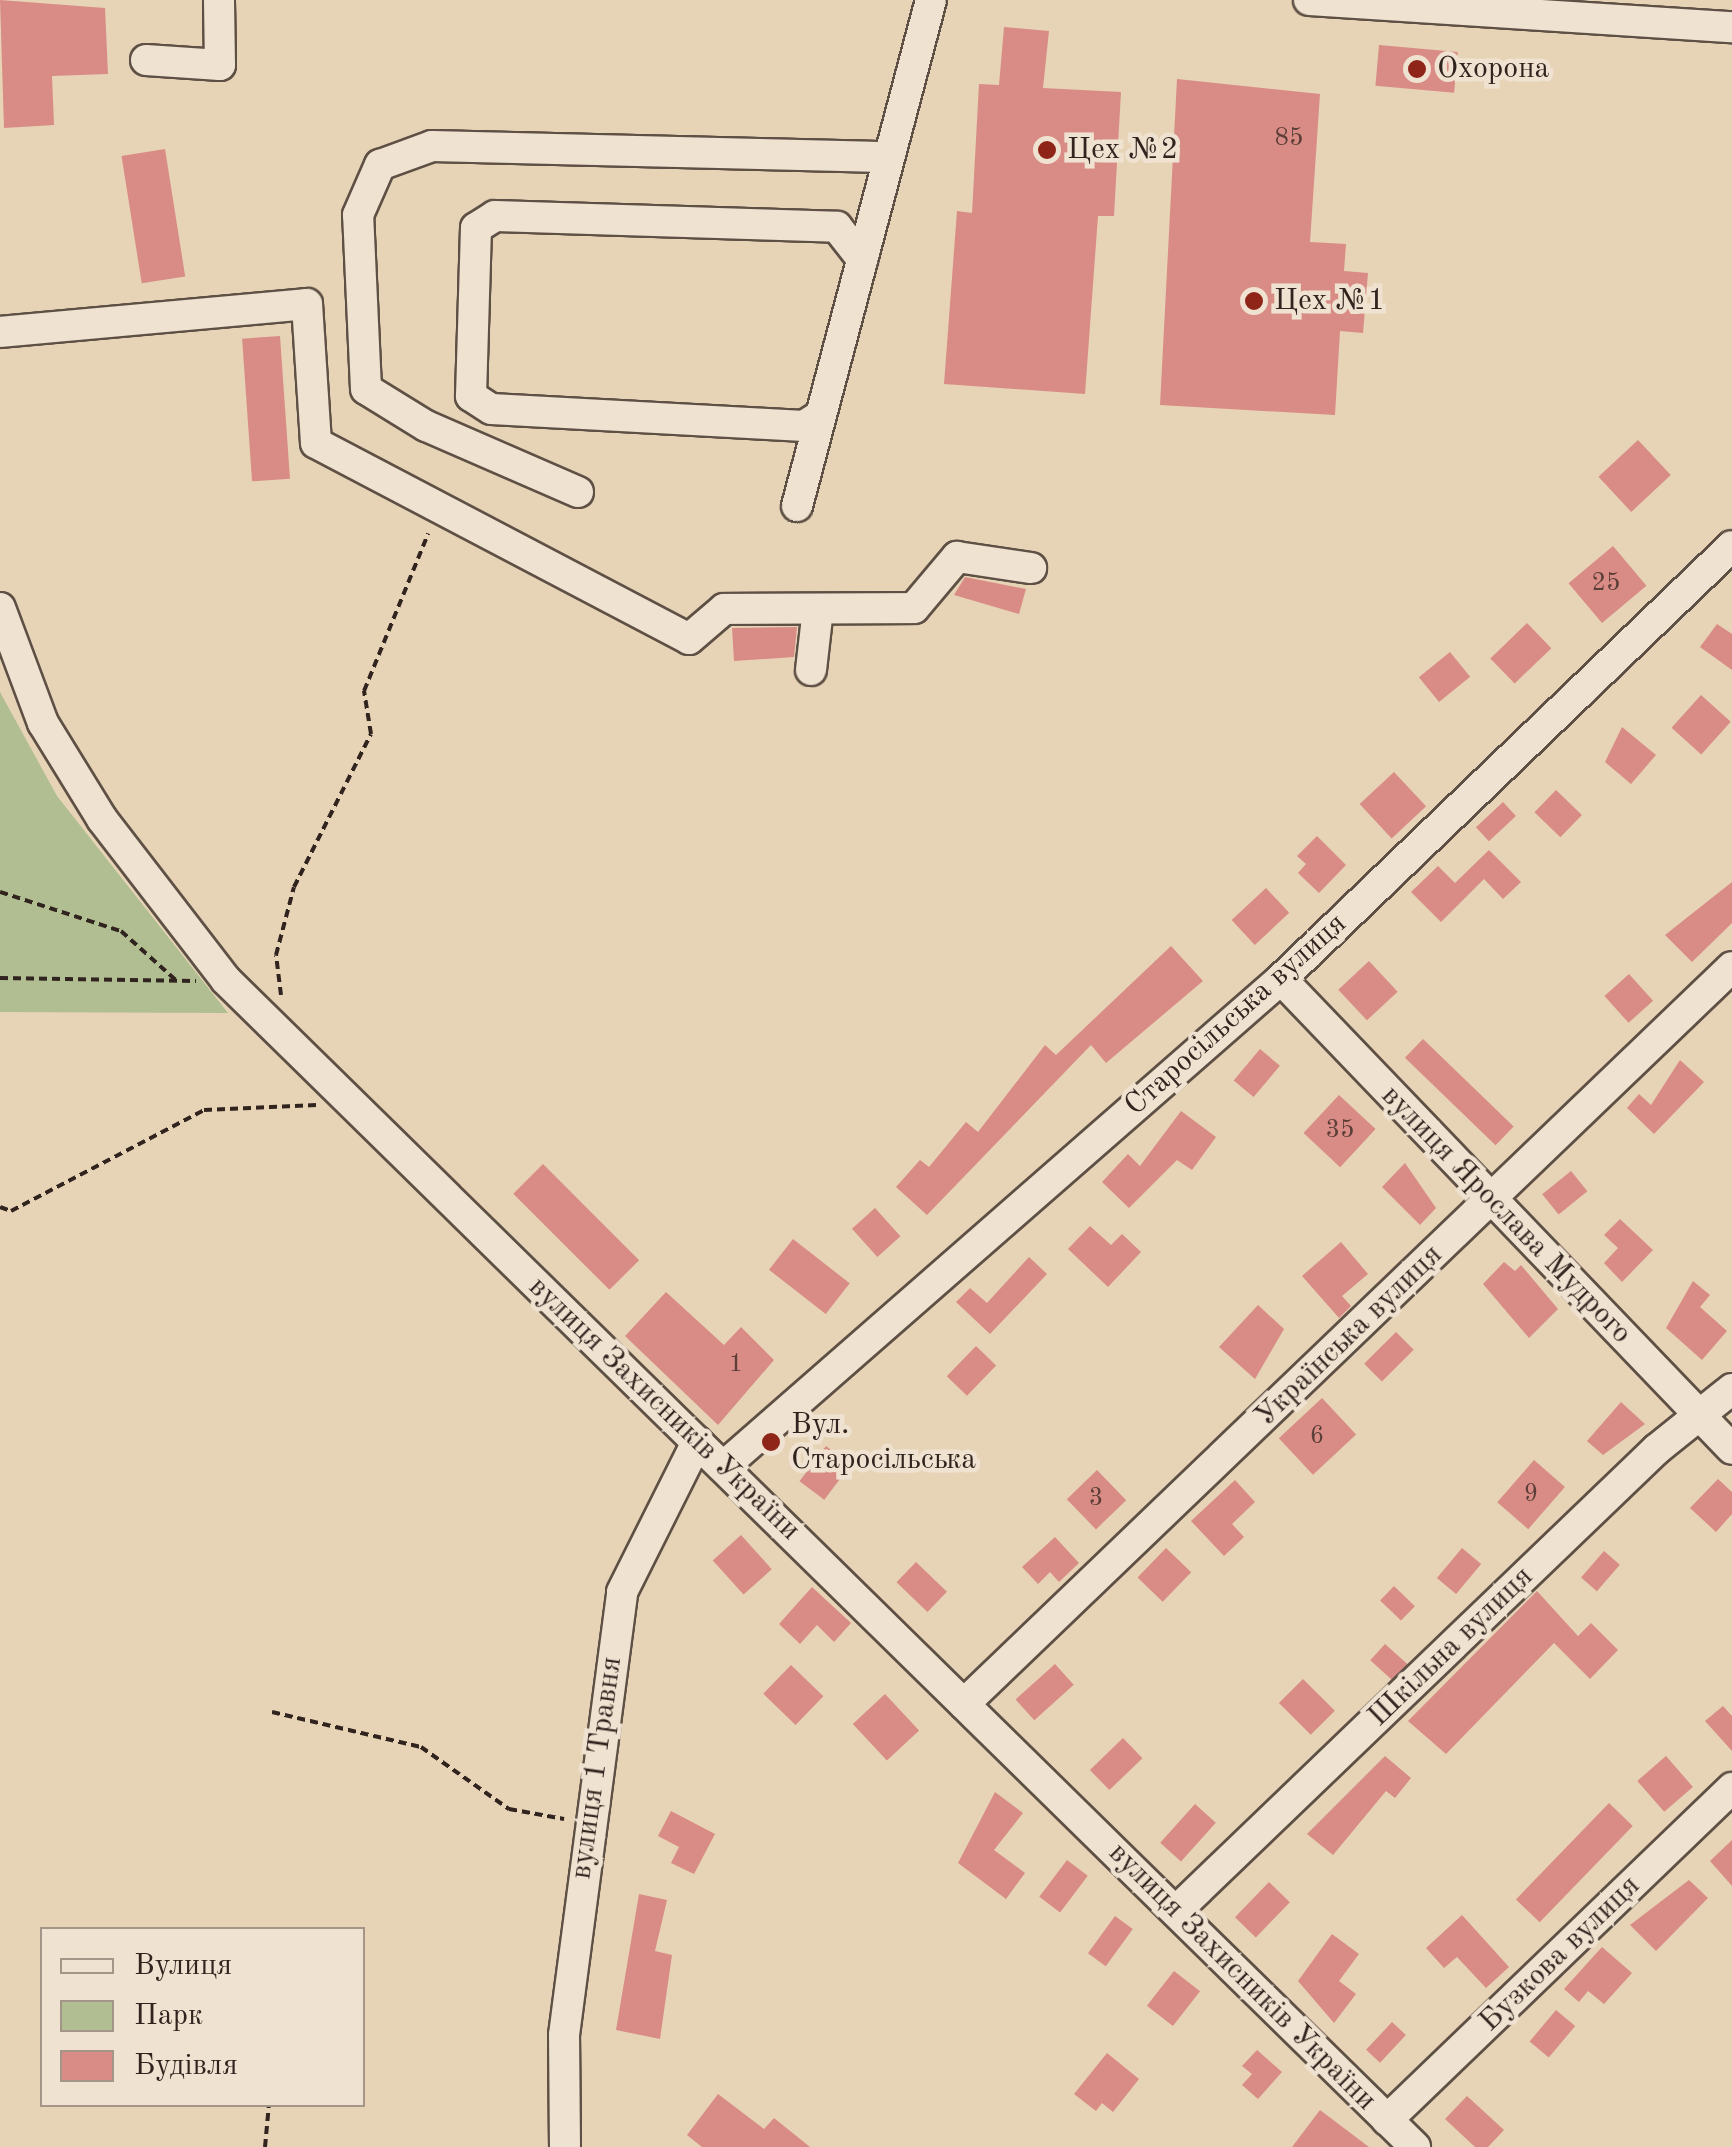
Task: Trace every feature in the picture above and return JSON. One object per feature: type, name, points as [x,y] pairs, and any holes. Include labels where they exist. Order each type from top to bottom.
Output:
[{"type":"street","points":[[146,60],[220,66],[219,0]]},
{"type":"street","points":[[796,506],[931,0]]},
{"type":"street","points":[[1309,0],[1732,27]]},
{"type":"street","points":[[578,492],[426,426],[366,389],[358,215],[380,165],[432,146],[889,157]]},
{"type":"street","points":[[821,415],[804,426],[491,410],[471,396],[476,228],[495,216],[838,227],[862,259]]},
{"type":"street","points":[[0,332],[307,304],[316,443],[689,639],[724,609],[914,608],[957,557],[1031,568]]},
{"type":"street","name":"Старосільська вулиця","points":[[723,1467],[1281,979],[1732,546]]},
{"type":"street","name":"вулиця Захисників України","points":[[0,608],[43,723],[102,819],[226,980],[697,1442]]},
{"type":"street","points":[[811,670],[818,609]]},
{"type":"street","name":"Українська вулиця","points":[[964,1704],[1732,967]]},
{"type":"street","name":"вулиця Ярослава Мудрого","points":[[1281,979],[1732,1450]]},
{"type":"street","name":"Шкільна вулиця","points":[[1176,1911],[1732,1389]]},
{"type":"street","points":[[697,1442],[723,1467]]},
{"type":"street","name":"вулиця 1 Травня","points":[[565,2147],[564,2035],[588,1824],[622,1592],[697,1442]]},
{"type":"street","name":"вулиця Захисників України","points":[[723,1467],[1415,2147]]},
{"type":"street","name":"Бузкова вулиця","points":[[1387,2120],[1732,1788]]},
{"type":"path","points":[[286,1038],[276,954],[294,888],[371,734],[364,691],[380,638],[440,508]]},
{"type":"path","points":[[0,892],[121,932],[178,982]]},
{"type":"path","points":[[0,978],[226,980]]},
{"type":"path","points":[[0,1207],[11,1210],[204,1110],[352,1103]]},
{"type":"path","points":[[272,1712],[421,1747],[510,1809],[588,1824]]},
{"type":"path","points":[[265,2147],[269,2107]]},
{"type":"green space","points":[[0,692],[57,796],[228,1013],[0,1012]]},
{"type":"building","points":[[0,0],[105,8],[108,74],[52,76],[54,125],[4,128]]},
{"type":"building","points":[[1004,27],[1049,31],[1043,88],[1121,92],[1114,216],[1098,216],[1085,394],[944,384],[957,211],[972,213],[979,84],[999,85]]},
{"type":"building","name":"Охорона","points":[[1379,45],[1458,52],[1454,93],[1375,86]]},
{"type":"building","points":[[1177,79],[1320,94],[1310,242],[1346,244],[1344,271],[1368,273],[1363,333],[1340,331],[1335,415],[1160,405]]},
{"type":"building","points":[[165,149],[185,276],[142,283],[122,156]]},
{"type":"building","points":[[280,336],[290,479],[252,481],[242,339]]},
{"type":"building","points":[[1638,440],[1671,475],[1631,512],[1599,477]]},
{"type":"building","points":[[1613,546],[1646,586],[1602,623],[1569,583]]},
{"type":"building","points":[[965,577],[1026,589],[1019,614],[954,595]]},
{"type":"building","points":[[1527,623],[1551,648],[1515,684],[1490,658]]},
{"type":"building","points":[[1717,624],[1732,634],[1732,670],[1700,647]]},
{"type":"building","points":[[797,627],[794,657],[734,661],[732,628]]},
{"type":"building","points":[[1450,652],[1470,677],[1439,702],[1419,677]]},
{"type":"building","points":[[1701,695],[1731,722],[1701,754],[1672,728]]},
{"type":"building","points":[[1622,727],[1656,755],[1631,784],[1605,762]]},
{"type":"building","points":[[1394,772],[1426,806],[1392,838],[1360,804]]},
{"type":"building","points":[[1556,790],[1582,815],[1560,837],[1534,812]]},
{"type":"building","points":[[1503,802],[1516,816],[1489,841],[1476,827]]},
{"type":"building","points":[[1317,836],[1346,865],[1319,893],[1298,873],[1306,864],[1297,856]]},
{"type":"building","points":[[1489,850],[1521,882],[1503,899],[1484,879],[1441,922],[1411,892],[1438,866],[1455,883]]},
{"type":"building","points":[[1732,882],[1732,923],[1692,962],[1665,935]]},
{"type":"building","points":[[1266,888],[1289,913],[1255,945],[1232,920]]},
{"type":"building","points":[[1171,946],[1203,981],[1106,1063],[1091,1045],[927,1215],[896,1187],[920,1160],[929,1167],[966,1122],[978,1132],[1045,1045],[1056,1055]]},
{"type":"building","points":[[1369,961],[1398,992],[1367,1020],[1338,990]]},
{"type":"building","points":[[1629,974],[1653,1001],[1629,1023],[1604,996]]},
{"type":"building","points":[[1423,1039],[1514,1127],[1496,1145],[1405,1058]]},
{"type":"building","points":[[1260,1049],[1280,1066],[1254,1097],[1234,1080]]},
{"type":"building","points":[[1680,1060],[1704,1082],[1654,1134],[1627,1108],[1639,1094],[1651,1105]]},
{"type":"building","points":[[1339,1095],[1376,1129],[1340,1167],[1304,1133]]},
{"type":"building","points":[[1181,1111],[1216,1137],[1192,1170],[1177,1160],[1129,1208],[1102,1182],[1128,1154],[1140,1166]]},
{"type":"building","points":[[1405,1163],[1436,1208],[1420,1225],[1382,1187]]},
{"type":"building","points":[[543,1164],[639,1260],[609,1290],[513,1194]]},
{"type":"building","points":[[1571,1171],[1587,1191],[1559,1214],[1542,1194]]},
{"type":"building","points":[[875,1208],[900,1236],[877,1257],[852,1229]]},
{"type":"building","points":[[1620,1219],[1653,1250],[1622,1282],[1604,1263],[1618,1248],[1604,1235]]},
{"type":"building","points":[[1090,1226],[1111,1245],[1122,1234],[1141,1252],[1108,1287],[1068,1249]]},
{"type":"building","points":[[793,1239],[850,1283],[826,1314],[769,1270]]},
{"type":"building","points":[[1341,1242],[1368,1274],[1342,1296],[1351,1306],[1339,1318],[1302,1276]]},
{"type":"building","points":[[1029,1257],[1047,1274],[990,1334],[956,1302],[970,1288],[987,1303]]},
{"type":"building","points":[[1504,1262],[1515,1271],[1521,1265],[1558,1309],[1529,1338],[1483,1284]]},
{"type":"building","points":[[1693,1281],[1710,1295],[1700,1307],[1727,1331],[1702,1360],[1666,1328]]},
{"type":"building","points":[[666,1292],[724,1345],[741,1327],[774,1360],[718,1425],[625,1336]]},
{"type":"building","points":[[1258,1305],[1284,1329],[1255,1379],[1219,1347]]},
{"type":"building","points":[[1396,1332],[1414,1350],[1382,1381],[1364,1364]]},
{"type":"building","points":[[976,1346],[996,1365],[967,1396],[947,1376]]},
{"type":"building","points":[[1322,1398],[1356,1435],[1313,1475],[1279,1438]]},
{"type":"building","points":[[1621,1402],[1645,1424],[1603,1455],[1587,1441]]},
{"type":"building","points":[[826,1446],[851,1465],[824,1500],[800,1481]]},
{"type":"building","points":[[1534,1460],[1565,1487],[1528,1529],[1497,1502]]},
{"type":"building","points":[[1097,1470],[1126,1500],[1096,1529],[1067,1499]]},
{"type":"building","points":[[1718,1479],[1732,1492],[1732,1514],[1716,1532],[1690,1508]]},
{"type":"building","points":[[1235,1480],[1255,1502],[1232,1524],[1244,1537],[1224,1556],[1191,1521]]},
{"type":"building","points":[[741,1535],[772,1569],[744,1595],[713,1560]]},
{"type":"building","points":[[1055,1537],[1079,1563],[1059,1582],[1050,1572],[1038,1584],[1022,1567]]},
{"type":"building","points":[[1166,1548],[1191,1572],[1163,1602],[1138,1577]]},
{"type":"building","points":[[1462,1548],[1481,1564],[1456,1594],[1437,1578]]},
{"type":"building","points":[[1604,1551],[1620,1565],[1597,1591],[1581,1577]]},
{"type":"building","points":[[916,1562],[947,1592],[927,1612],[897,1582]]},
{"type":"building","points":[[1394,1586],[1415,1606],[1401,1621],[1380,1600]]},
{"type":"building","points":[[812,1587],[851,1623],[834,1642],[817,1625],[800,1644],[779,1624]]},
{"type":"building","points":[[1537,1591],[1578,1636],[1591,1623],[1618,1650],[1590,1679],[1554,1643],[1446,1754],[1408,1721]]},
{"type":"building","points":[[1385,1644],[1407,1664],[1393,1680],[1370,1660]]},
{"type":"building","points":[[1055,1664],[1074,1685],[1034,1720],[1016,1699]]},
{"type":"building","points":[[791,1665],[823,1696],[796,1725],[763,1694]]},
{"type":"building","points":[[1303,1679],[1335,1711],[1311,1735],[1279,1703]]},
{"type":"building","points":[[885,1694],[919,1731],[887,1761],[853,1724]]},
{"type":"building","points":[[1723,1706],[1732,1716],[1732,1751],[1705,1721]]},
{"type":"building","points":[[1123,1738],[1142,1758],[1109,1790],[1090,1770]]},
{"type":"building","points":[[1385,1756],[1411,1778],[1395,1798],[1386,1791],[1333,1855],[1307,1834]]},
{"type":"building","points":[[1666,1756],[1693,1787],[1664,1812],[1637,1781]]},
{"type":"building","points":[[995,1792],[1023,1813],[994,1850],[1025,1873],[1006,1899],[958,1863]]},
{"type":"building","points":[[1609,1803],[1633,1826],[1540,1922],[1516,1899]]},
{"type":"building","points":[[1195,1804],[1216,1823],[1181,1861],[1160,1843]]},
{"type":"building","points":[[671,1811],[715,1834],[694,1874],[671,1863],[679,1847],[658,1836]]},
{"type":"building","points":[[1732,1840],[1732,1886],[1710,1861]]},
{"type":"building","points":[[1067,1860],[1088,1876],[1060,1912],[1039,1897]]},
{"type":"building","points":[[1689,1880],[1708,1898],[1656,1951],[1630,1925]]},
{"type":"building","points":[[1269,1882],[1290,1902],[1256,1937],[1235,1917]]},
{"type":"building","points":[[639,1894],[667,1900],[655,1951],[672,1955],[660,2039],[616,2030]]},
{"type":"building","points":[[1462,1915],[1509,1967],[1486,1988],[1457,1957],[1444,1968],[1426,1948]]},
{"type":"building","points":[[1115,1916],[1133,1929],[1106,1966],[1088,1953]]},
{"type":"building","points":[[1332,1934],[1359,1954],[1339,1981],[1356,1994],[1334,2023],[1298,1981]]},
{"type":"building","points":[[1602,1947],[1632,1973],[1604,2004],[1588,1991],[1579,2002],[1564,1989]]},
{"type":"building","points":[[1174,1971],[1200,1991],[1173,2026],[1147,2006]]},
{"type":"building","points":[[1556,2010],[1575,2026],[1549,2057],[1530,2041]]},
{"type":"building","points":[[1392,2022],[1406,2035],[1380,2063],[1366,2050]]},
{"type":"building","points":[[1257,2050],[1282,2072],[1258,2099],[1242,2085],[1252,2074],[1242,2066]]},
{"type":"building","points":[[1107,2053],[1139,2079],[1113,2112],[1102,2103],[1096,2111],[1074,2094]]},
{"type":"building","points":[[718,2094],[764,2129],[774,2118],[810,2147],[702,2147],[687,2135]]},
{"type":"building","points":[[1467,2096],[1504,2130],[1488,2147],[1475,2147],[1445,2119]]},
{"type":"building","points":[[1320,2110],[1369,2147],[1292,2147]]},
{"type":"place","name":"Охорона","points":[[1417,69]]},
{"type":"place","name":"Цех №2","points":[[1047,150]]},
{"type":"place","name":"Цех №1","points":[[1254,301]]},
{"type":"place","name":"Вул. Старосільська","points":[[771,1442]]}]
